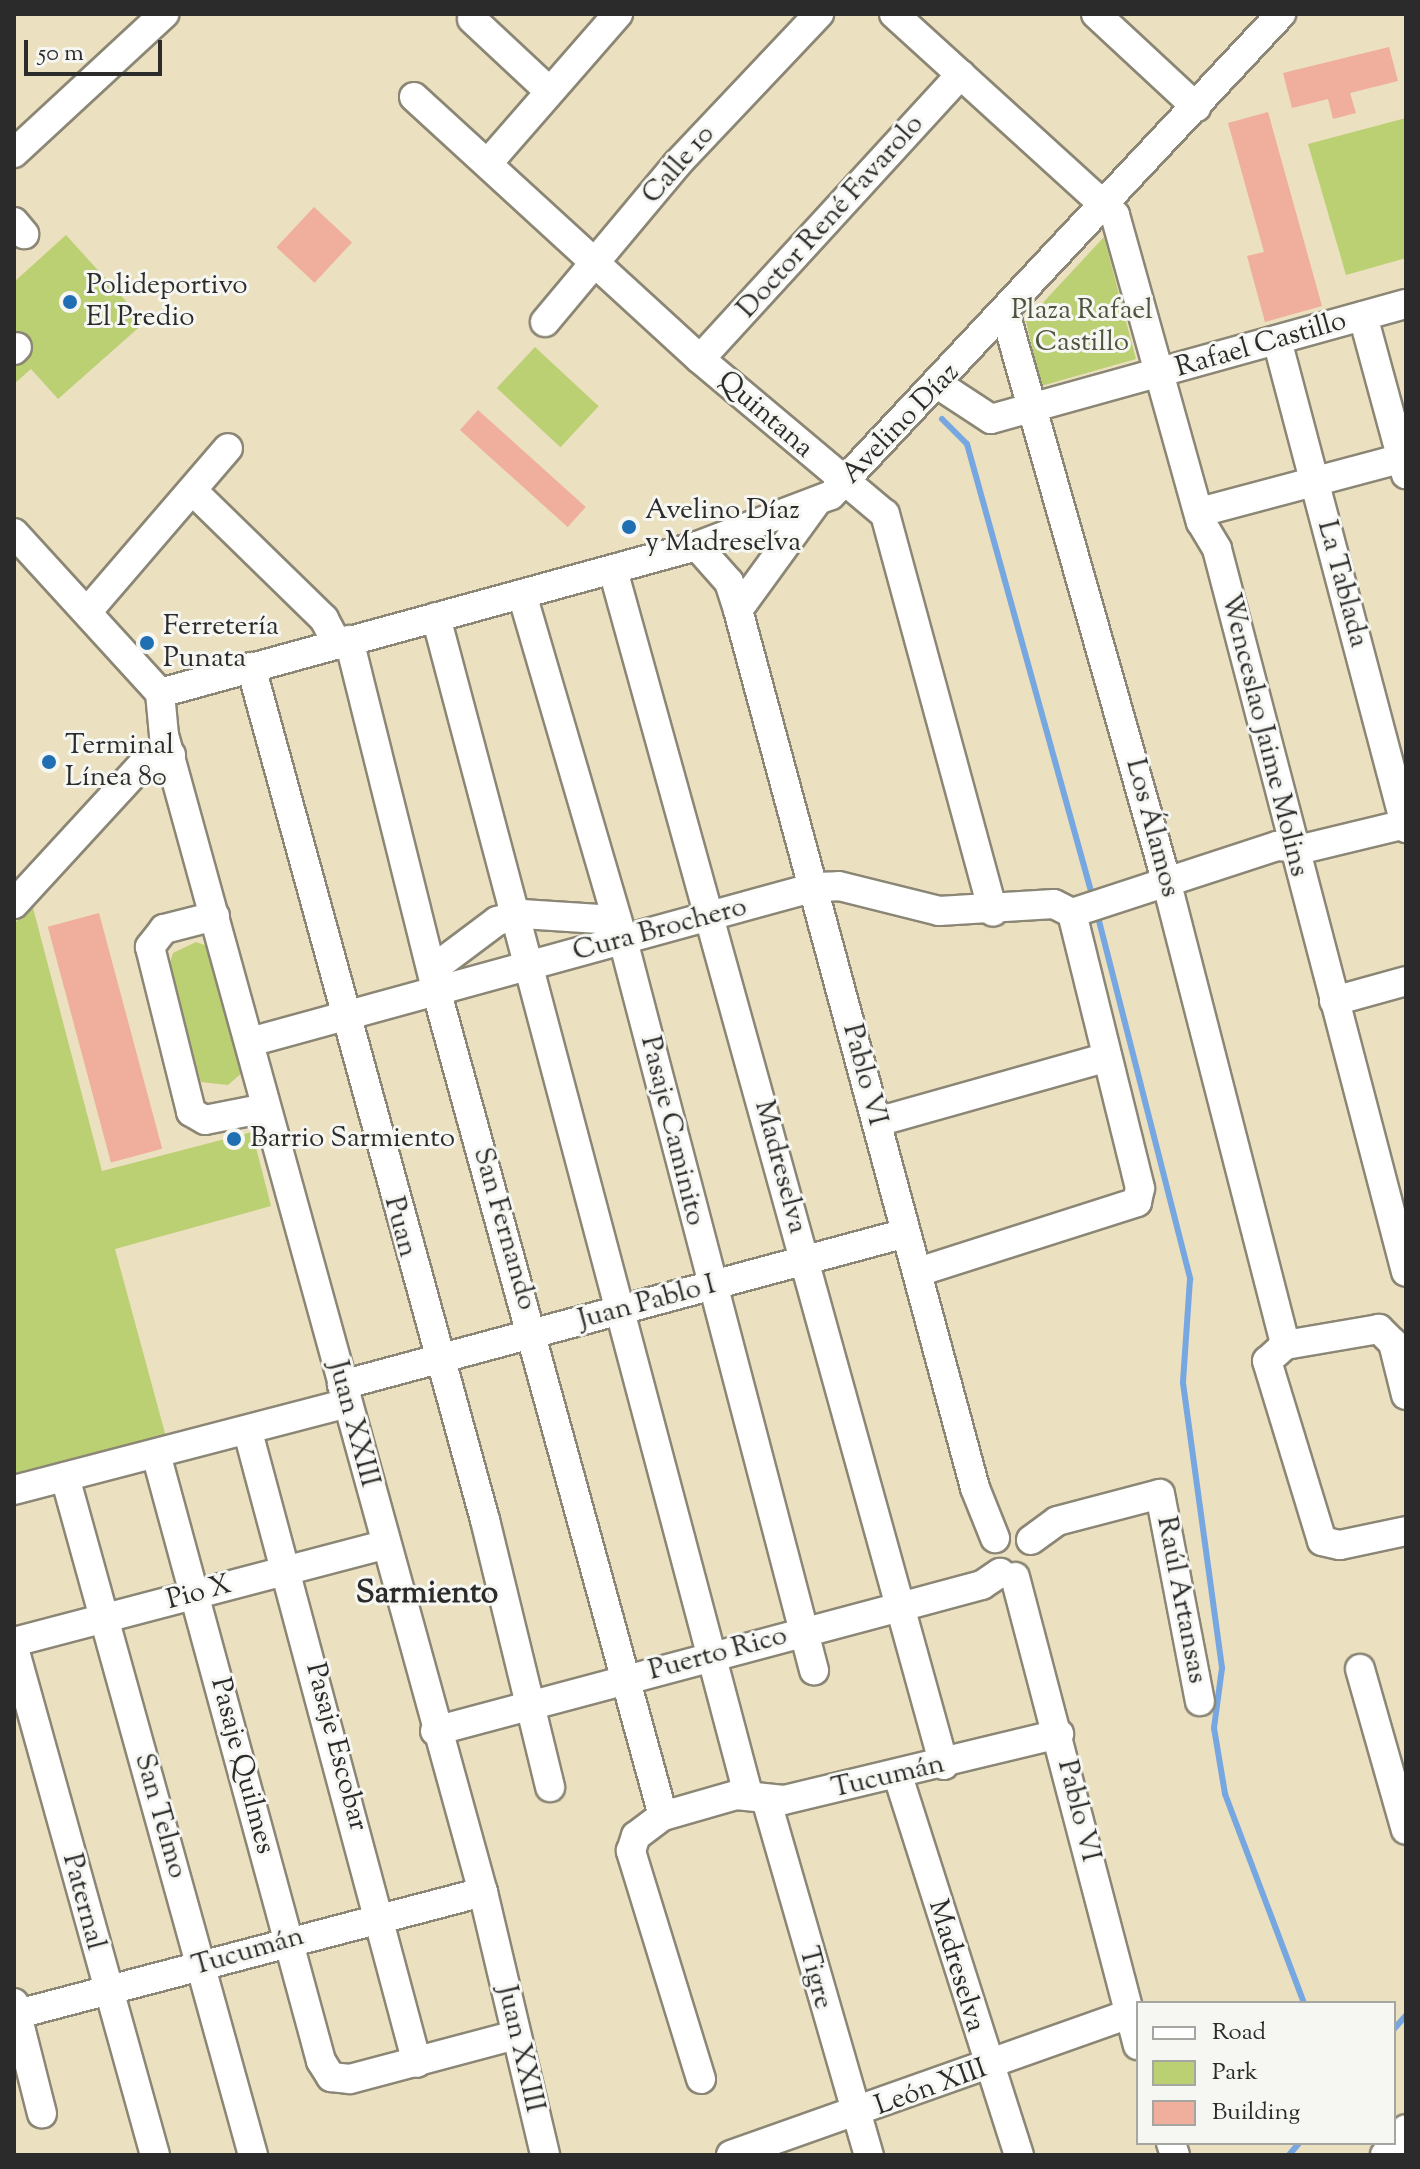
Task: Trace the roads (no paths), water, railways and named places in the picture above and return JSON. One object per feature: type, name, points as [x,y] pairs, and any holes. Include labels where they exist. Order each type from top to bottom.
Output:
[{"type":"street","points":[[14,153],[164,14]]},
{"type":"street","points":[[488,163],[618,14]]},
{"type":"street","name":"Calle 10","points":[[545,322],[819,14]]},
{"type":"street","points":[[894,14],[1107,204]]},
{"type":"street","points":[[1096,14],[1196,107]]},
{"type":"street","name":"Avelino Díaz","points":[[160,693],[697,546],[815,504],[845,484],[1006,316],[1281,14]]},
{"type":"street","points":[[472,19],[549,91]]},
{"type":"street","name":"Doctor René Favarolo","points":[[700,359],[961,74]]},
{"type":"street","name":"Quintana","points":[[414,97],[700,359],[845,484],[892,530],[993,912]]},
{"type":"street","name":"Wenceslao Jaime Molins","points":[[1107,204],[1162,373],[1200,512],[1217,549],[1292,847],[1406,1272]]},
{"type":"street","name":"Rafael Castillo","points":[[939,385],[982,418],[1037,408],[1406,304]]},
{"type":"street","name":"Los Álamos","points":[[1006,316],[1037,408],[1166,880],[1322,1541],[1340,1545],[1406,1531]]},
{"type":"street","points":[[1200,512],[1315,481],[1404,464],[1363,316]]},
{"type":"street","name":"La Tablada","points":[[1277,340],[1406,826]]},
{"type":"street","points":[[87,612],[194,492],[228,448]]},
{"type":"street","name":"San Fernando","points":[[194,492],[343,641],[663,1816]]},
{"type":"street","points":[[738,610],[815,504]]},
{"type":"street","points":[[1217,549],[1232,528],[1228,504]]},
{"type":"street","points":[[14,533],[160,693]]},
{"type":"street","name":"Pablo VI","points":[[697,546],[729,582],[738,610],[906,1233],[995,1538]]},
{"type":"street","name":"Madreselva","points":[[613,570],[712,916],[944,1765]]},
{"type":"street","name":"Pasaje Caminito","points":[[522,594],[619,930],[814,1670]]},
{"type":"street","name":"Tigre","points":[[436,617],[714,1654],[854,2116],[869,2155]]},
{"type":"street","name":"Puan","points":[[251,667],[550,1787]]},
{"type":"street","name":"Juan XXIII","points":[[160,693],[171,755],[266,1108],[435,1731],[483,1892],[545,2155]]},
{"type":"street","points":[[14,904],[141,766],[171,755]]},
{"type":"street","points":[[918,1272],[1132,1209],[1140,1188],[1104,1058],[1088,911],[1166,880],[1292,847],[1406,826]]},
{"type":"street","name":"Cura Brochero","points":[[250,1042],[345,1016],[435,981],[530,966],[619,930],[712,916],[815,887],[839,886],[939,911],[993,912],[1054,904],[1088,911]]},
{"type":"street","points":[[215,916],[164,929],[150,947],[191,1112],[205,1120],[266,1108]]},
{"type":"street","points":[[435,981],[479,933],[516,916],[619,930]]},
{"type":"street","points":[[1334,1001],[1406,981]]},
{"type":"street","points":[[877,1122],[1104,1058]]},
{"type":"street","name":"Juan Pablo I","points":[[14,1490],[248,1432],[436,1360],[906,1233]]},
{"type":"street","points":[[1276,1355],[1370,1327],[1393,1343],[1406,1395]]},
{"type":"street","name":"Pasaje Escobar","points":[[248,1432],[381,1917],[417,2063]]},
{"type":"street","name":"Pasaje Quilmes","points":[[156,1454],[289,1940],[331,2077],[417,2063]]},
{"type":"street","name":"San Telmo","points":[[65,1477],[253,2155]]},
{"type":"street","name":"Raúl Artansas","points":[[1031,1540],[1057,1521],[1160,1494],[1200,1701]]},
{"type":"street","points":[[1013,1530],[1031,1540],[1034,1563],[1007,1575],[989,1553],[995,1538],[1013,1530]]},
{"type":"street","name":"Pio X","points":[[14,1642],[385,1545]]},
{"type":"street","name":"Pablo VI","points":[[1007,1575],[1059,1734],[1127,2015],[1136,2040]]},
{"type":"street","name":"Puerto Rico","points":[[435,1731],[529,1703],[982,1585],[1007,1575]]},
{"type":"street","name":"Paternal","points":[[14,1648],[155,2155]]},
{"type":"street","points":[[1360,1669],[1406,1830]]},
{"type":"street","name":"Tucumán","points":[[701,2079],[631,1842],[663,1816],[757,1796],[898,1776],[1059,1734]]},
{"type":"street","name":"Madreselva","points":[[898,1776],[988,2067],[1019,2155]]},
{"type":"street","name":"Tucumán","points":[[15,2011],[107,1991],[289,1940],[483,1892]]},
{"type":"street","points":[[15,2011],[42,2114]]},
{"type":"street","name":"León XIII","points":[[731,2155],[854,2116],[1127,2015]]},
{"type":"street","points":[[417,2063],[515,2035]]},
{"type":"waterway","points":[[942,419],[967,444],[1093,899]]},
{"type":"waterway","points":[[1097,913],[1190,1279],[1183,1383],[1222,1668],[1214,1728],[1225,1794],[1303,2001]]},
{"type":"waterway","points":[[1396,2027],[1406,2015]]},
{"type":"waterway","points":[[1289,2155],[1297,2145]]},
{"type":"place","name":"Polideportivo El Predio","points":[[70,302]]},
{"type":"place","name":"Avelino Díaz y Madreselva","points":[[629,527]]},
{"type":"place","name":"Ferretería Punata","points":[[147,643]]},
{"type":"place","name":"Terminal Línea 80","points":[[49,762]]},
{"type":"place","name":"Barrio Sarmiento","points":[[234,1139]]},
{"type":"district","name":"Sarmiento","points":[[427,1594]]},
{"type":"park label","name":"Plaza Rafael Castillo","points":[[1082,327]]}]
